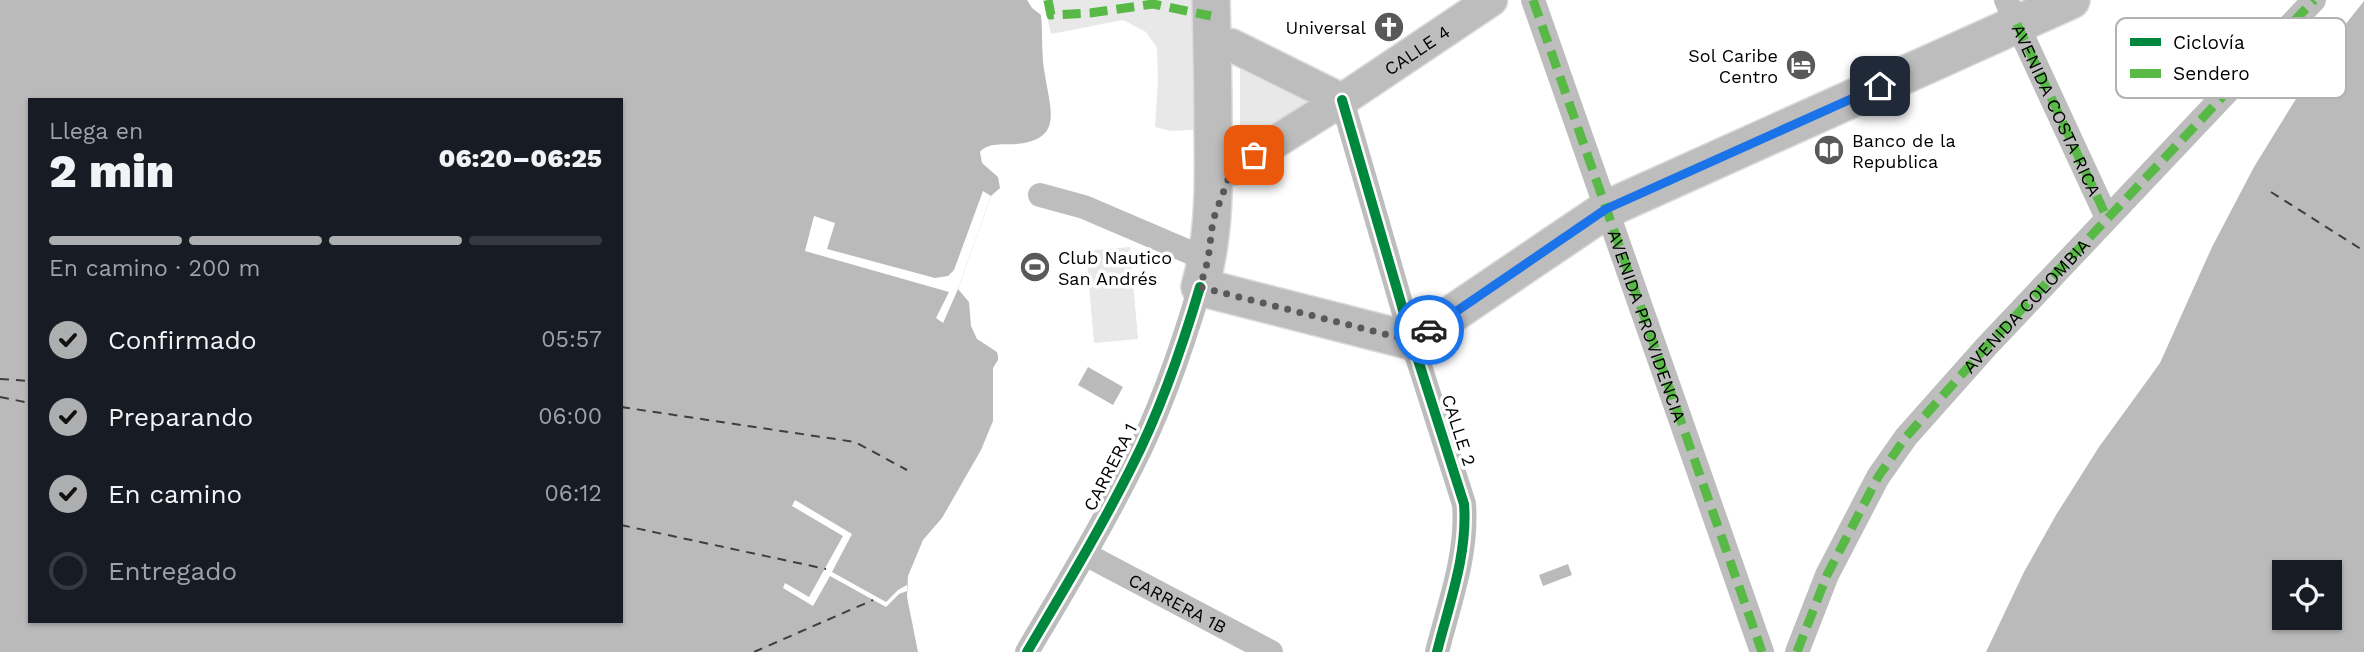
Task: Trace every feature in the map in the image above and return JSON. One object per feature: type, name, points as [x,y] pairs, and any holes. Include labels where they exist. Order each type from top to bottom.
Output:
[{"type":"highway","name":"CARRERA 1","points":[[1210,0],[1222,45]]},
{"type":"highway","name":"CARRERA 1","points":[[1204,274],[1223,169],[1222,45],[1232,0]]},
{"type":"highway","points":[[1204,274],[1412,341],[1606,209],[2012,12],[2071,0]]},
{"type":"main road","name":"CALLE 4","points":[[1223,169],[1342,100],[1491,0]]},
{"type":"main road","points":[[1222,45],[1342,100]]},
{"type":"street","name":"AVENIDA PROVIDENCIA","points":[[1533,0],[1762,652]]},
{"type":"street","name":"AVENIDA COLOMBIA","points":[[2297,18],[2314,0]]},
{"type":"street","name":"AVENIDA COSTA RICA","points":[[2012,12],[2107,218]]},
{"type":"street","name":"AVENIDA COLOMBIA","points":[[1797,652],[1827,575],[1878,477],[1906,437],[1986,347],[2221,98]]},
{"type":"street","name":"CALLE 2","points":[[1342,100],[1412,341],[1464,504],[1464,545],[1437,652]]},
{"type":"street","points":[[1040,195],[1084,207],[1204,274]]},
{"type":"street","name":"CARRERA 1","points":[[1027,652],[1085,554],[1133,465],[1163,397],[1204,274]]},
{"type":"street","name":"CARRERA 1B","points":[[1085,554],[1271,652]]},
{"type":"shaded area","points":[[0,0],[1027,0],[1041,15],[1050,121],[1048,129],[1031,141],[992,145],[980,152],[982,163],[998,177],[1000,188],[991,196],[958,289],[969,302],[971,326],[977,339],[997,352],[998,360],[993,368],[993,421],[981,450],[942,518],[923,540],[908,576],[907,597],[918,652],[0,652]]},
{"type":"shaded area","points":[[1043,0],[1204,0],[1206,129],[1171,131],[1155,127],[1157,48],[1146,32],[1123,20],[1051,34]]},
{"type":"shaded area","points":[[2364,1],[2364,652],[1986,652],[2024,572],[2056,515],[2099,447],[2160,363],[2212,247],[2254,167],[2296,98],[2346,98],[2346,24]]},
{"type":"shaded area","points":[[1243,64],[1319,99],[1243,145],[1240,139],[1240,67]]},
{"type":"shaded area","points":[[1130,247],[1138,339],[1094,343],[1086,251]]},
{"type":"shaded area","points":[[1088,367],[1123,387],[1113,405],[1078,385]]},
{"type":"shaded area","points":[[1568,564],[1572,575],[1543,586],[1539,575]]},
{"type":"pier","points":[[983,191],[991,196],[943,323],[936,318],[949,292],[805,251],[814,216],[835,223],[827,249],[935,278],[948,276],[954,270]]},
{"type":"pier","points":[[795,500],[852,534],[832,572],[886,602],[907,585],[907,591],[899,594],[886,607],[830,576],[813,606],[783,588],[785,583],[809,597],[843,536],[792,506]]},
{"type":"ferry route","points":[[2271,192],[2364,251]]},
{"type":"ferry route","points":[[0,379],[28,381]]},
{"type":"ferry route","points":[[0,397],[28,403]]},
{"type":"ferry route","points":[[623,407],[855,442],[907,470]]},
{"type":"ferry route","points":[[623,525],[826,569]]},
{"type":"ferry route","points":[[754,652],[873,600]]},
{"type":"marked path","points":[[1048,0],[1051,15],[1090,13],[1153,4],[1211,16]]},
{"type":"marked path","points":[[1533,0],[1762,652]]},
{"type":"marked path","points":[[2297,18],[2314,0]]},
{"type":"marked path","points":[[2017,24],[2107,218]]},
{"type":"marked path","points":[[1797,652],[1827,575],[1878,477],[1906,437],[1986,347],[2221,98]]},
{"type":"cycle path","points":[[1342,100],[1412,341],[1464,504],[1460,560],[1437,652]]},
{"type":"cycle path","points":[[1027,652],[1094,537],[1143,444],[1170,378],[1200,287]]},
{"type":"way so far","points":[[1254,155],[1232,169],[1213,220],[1208,260],[1200,287],[1412,341],[1429,330]]},
{"type":"place","name":"Universal","points":[[1389,27]]},
{"type":"place","name":"Sol Caribe Centro","points":[[1801,65]]},
{"type":"place","name":"Banco de la Republica","points":[[1829,150]]},
{"type":"place","name":"Club Nautico San Andrés","points":[[1035,267]]},
{"type":"route","points":[[1429,330],[1606,209],[1880,86]]}]
